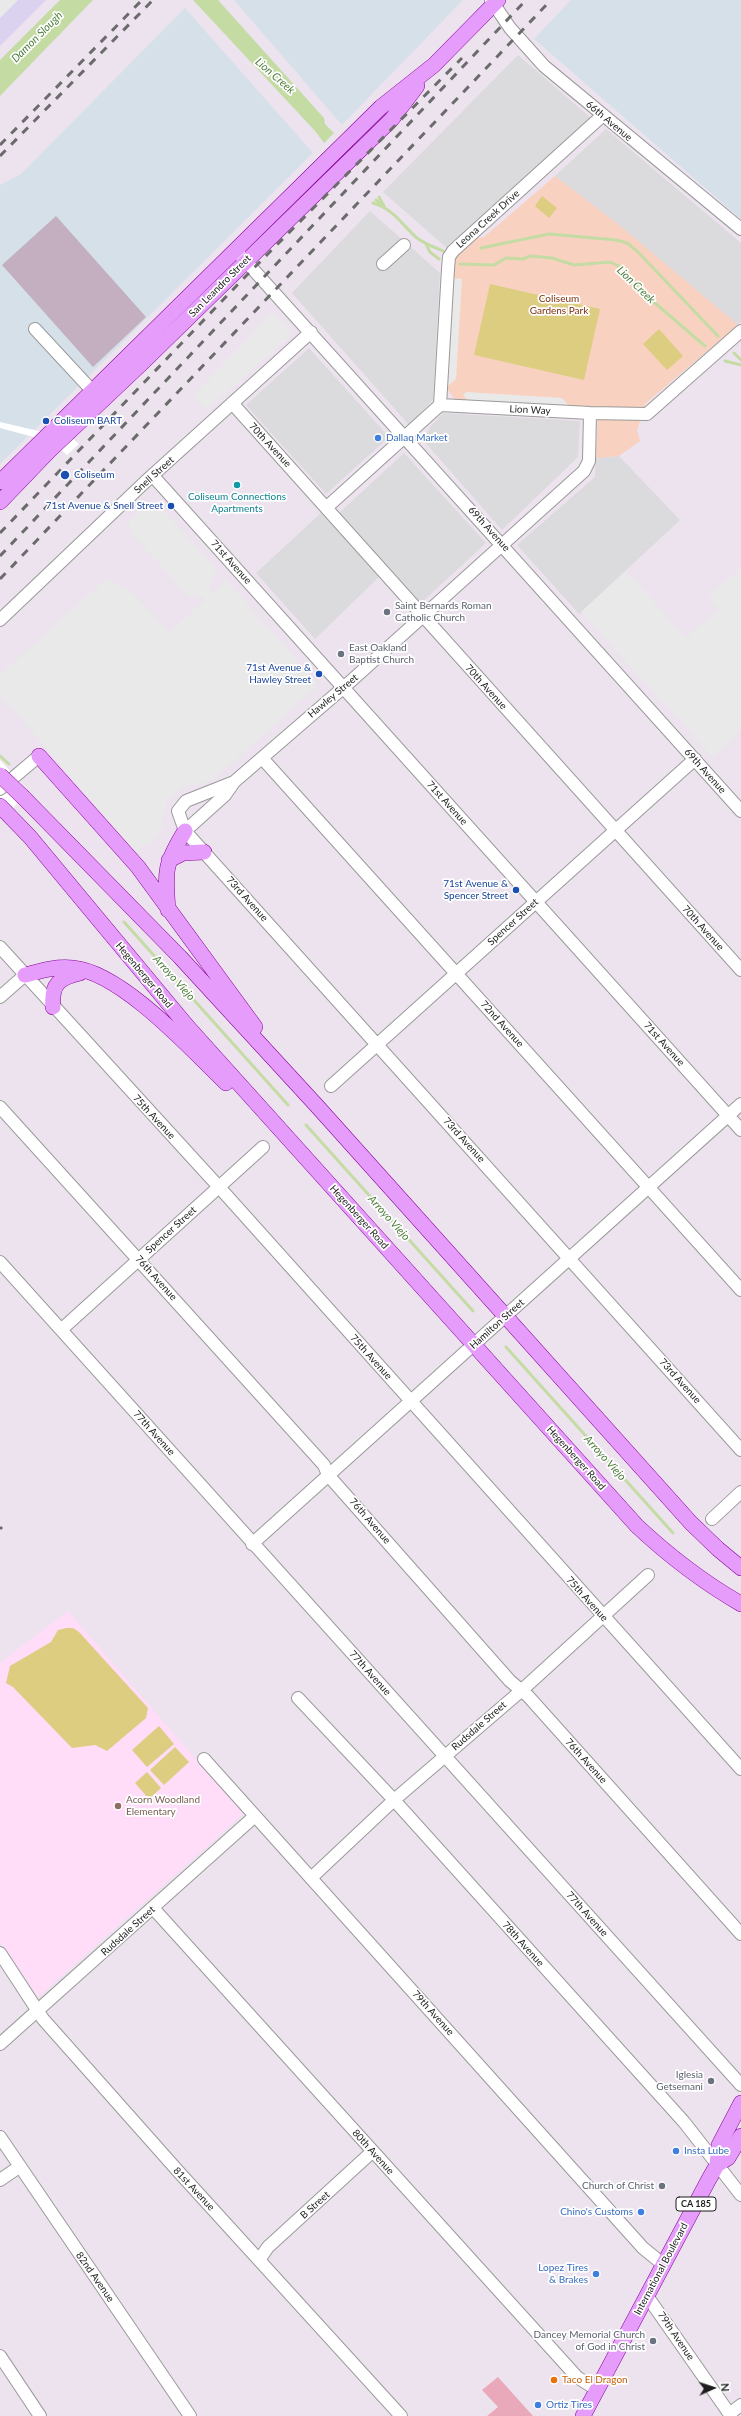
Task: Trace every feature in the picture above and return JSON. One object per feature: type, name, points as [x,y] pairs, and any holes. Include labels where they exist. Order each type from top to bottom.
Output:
[{"type":"main road","name":"San Leandro Street","points":[[0,482],[246,261],[392,119],[434,65],[494,1]]},
{"type":"main road","name":"San Leandro Street","points":[[0,502],[49,451],[97,396],[235,250],[381,107],[434,65]]},
{"type":"main road","points":[[39,756],[138,867],[168,911],[314,1102]]},
{"type":"main road","points":[[0,775],[180,957],[314,1102],[691,1523],[718,1549],[741,1568]]},
{"type":"main road","name":"Hegenberger Road","points":[[4,809],[30,837],[187,1026],[637,1526],[665,1552],[698,1578],[741,1604]]},
{"type":"main road","points":[[168,911],[165,873],[169,860],[185,831]]},
{"type":"main road","points":[[169,860],[183,853],[204,852]]},
{"type":"main road","points":[[25,975],[57,968],[73,968],[90,972],[108,980],[132,996],[282,1131]]},
{"type":"main road","points":[[53,1007],[54,991],[63,977],[90,972]]},
{"type":"main road","name":"International Boulevard","points":[[586,2415],[597,2390],[717,2165],[719,2145],[741,2103]]},
{"type":"main road","name":"International Boulevard","points":[[717,2165],[728,2158],[741,2136]]},
{"type":"street","name":"66th Avenue","points":[[494,1],[510,28],[544,66],[741,229]]},
{"type":"street","name":"Leona Creek Drive","points":[[440,405],[449,257],[453,251],[602,115]]},
{"type":"street","points":[[383,264],[404,245]]},
{"type":"street","name":"69th Avenue","points":[[235,250],[739,806]]},
{"type":"street","points":[[35,329],[97,396]]},
{"type":"street","name":"Lion Way","points":[[440,405],[590,413],[647,414],[741,331]]},
{"type":"street","name":"Snell Street","points":[[0,620],[153,476],[310,332]]},
{"type":"street","name":"70th Avenue","points":[[232,403],[327,507],[741,970]]},
{"type":"street","points":[[327,507],[406,438],[440,405]]},
{"type":"street","name":"Hawley Street","points":[[234,782],[186,801],[180,806],[178,811],[185,831],[225,795],[234,782],[423,616],[584,471],[588,461],[590,413]]},
{"type":"street","name":"71st Avenue","points":[[153,476],[741,1130]]},
{"type":"street","points":[[0,789],[39,756]]},
{"type":"street","name":"72nd Avenue","points":[[262,758],[741,1290]]},
{"type":"street","name":"Spencer Street","points":[[331,1086],[695,759]]},
{"type":"street","name":"73rd Avenue","points":[[185,831],[741,1450]]},
{"type":"street","name":"75th Avenue","points":[[0,947],[53,1007],[219,1187],[741,1769]]},
{"type":"street","points":[[0,997],[25,975]]},
{"type":"street","name":"Hamilton Street","points":[[252,1544],[328,1474],[741,1104]]},
{"type":"street","name":"76th Avenue","points":[[0,1107],[139,1259],[325,1467],[328,1474],[510,1681],[522,1690],[741,1934]]},
{"type":"street","name":"Spencer Street","points":[[62,1329],[263,1147]]},
{"type":"street","name":"77th Avenue","points":[[0,1262],[62,1329],[252,1544],[741,2085]]},
{"type":"street","points":[[712,1519],[741,1492]]},
{"type":"street","name":"Rudsdale Street","points":[[311,1878],[394,1800],[522,1690],[648,1575]]},
{"type":"street","name":"78th Avenue","points":[[298,1698],[394,1800],[700,2140],[717,2165],[741,2195]]},
{"type":"street","name":"79th Avenue","points":[[204,1759],[643,2248],[664,2265]]},
{"type":"street","name":"Rudsdale Street","points":[[0,2044],[255,1816]]},
{"type":"street","name":"80th Avenue","points":[[153,1908],[576,2377],[597,2390]]},
{"type":"street","name":"81st Avenue","points":[[0,1953],[37,2011],[177,2170],[400,2416]]},
{"type":"street","name":"82nd Avenue","points":[[0,2138],[190,2416]]},
{"type":"street","name":"B Street","points":[[259,2260],[268,2247],[373,2151]]},
{"type":"street","points":[[0,2180],[19,2166]]},
{"type":"street","name":"79th Avenue","points":[[648,2296],[730,2415]]},
{"type":"street","points":[[0,2356],[40,2416]]},
{"type":"street","points":[[730,2415],[741,2405]]},
{"type":"shaded area","points":[[0,0],[46,0],[0,46]]},
{"type":"shaded area","points":[[0,0],[18,0],[0,18]]},
{"type":"shaded area","points":[[234,0],[463,0],[342,125]]},
{"type":"shaded area","points":[[571,0],[741,0],[741,219],[534,39]]},
{"type":"shaded area","points":[[185,8],[313,153],[0,464],[0,185],[21,174]]},
{"type":"shaded area","points":[[518,55],[591,118],[449,250],[383,192]]},
{"type":"shaded area","points":[[606,129],[741,243],[741,322],[738,325],[619,225],[555,176]]},
{"type":"shaded area","points":[[370,211],[440,273],[433,400],[409,425],[292,293]]},
{"type":"shaded area","points":[[56,216],[146,317],[93,367],[2,265]]},
{"type":"shaded area","points":[[450,278],[462,279],[456,379],[447,387]]},
{"type":"shaded area","points":[[273,312],[292,334],[207,410],[193,396]]},
{"type":"shaded area","points":[[309,348],[389,437],[326,494],[246,405]]},
{"type":"shaded area","points":[[466,392],[562,398],[572,409],[469,402],[463,395]]},
{"type":"shaded area","points":[[443,413],[580,421],[578,457],[502,530],[424,441],[430,427]]},
{"type":"shaded area","points":[[404,453],[486,543],[421,603],[339,513]]},
{"type":"shaded area","points":[[619,456],[680,520],[579,614],[517,545],[595,477],[596,458]]},
{"type":"shaded area","points":[[153,500],[216,568],[210,587],[211,592],[215,592],[226,580],[316,682],[315,688],[213,780],[181,789],[174,794],[166,804],[160,834],[151,844],[144,844],[136,852],[0,694],[0,675],[104,581],[109,580],[129,590],[170,632],[205,600],[202,596],[190,597],[133,535],[129,526],[130,520]]},
{"type":"shaded area","points":[[321,513],[380,576],[315,639],[256,573]]},
{"type":"shaded area","points":[[741,568],[741,730],[713,757],[581,612],[626,571],[686,638],[718,609],[708,597]]},
{"type":"shaded area","name":"Acorn Woodland Elementary","points":[[68,1611],[243,1814],[38,1997],[0,1942],[0,1663]]},
{"type":"shaded area","points":[[498,2377],[533,2416],[487,2416],[498,2407],[482,2390]]},
{"type":"green space","name":"Coliseum Gardens Park","points":[[555,176],[619,225],[738,325],[646,403],[637,430],[640,441],[619,456],[596,458],[598,407],[455,400],[447,389],[455,258],[474,239],[484,237]]},
{"type":"green space","points":[[542,196],[557,208],[549,218],[535,206]]},
{"type":"green space","points":[[490,284],[600,309],[584,380],[474,355]]},
{"type":"green space","points":[[659,329],[683,356],[667,370],[643,344]]},
{"type":"green space","points":[[73,1628],[79,1632],[148,1708],[146,1718],[107,1751],[95,1745],[72,1748],[13,1687],[6,1683],[10,1666],[51,1642],[58,1630]]},
{"type":"green space","points":[[159,1726],[174,1744],[147,1767],[132,1750]]},
{"type":"green space","points":[[175,1747],[189,1762],[164,1785],[150,1770]]},
{"type":"green space","points":[[147,1772],[161,1788],[149,1799],[135,1783]]},
{"type":"water","name":"Damon Slough","points":[[60,0],[93,0],[0,96],[0,60]]},
{"type":"water","points":[[193,0],[218,0],[324,118],[325,124],[334,133],[324,143],[315,131]]},
{"type":"pier","points":[[0,422],[73,439],[79,444],[67,455],[61,450],[64,446],[60,444],[0,428]]},
{"type":"pier","points":[[0,760],[29,792],[4,817],[0,813]]},
{"type":"waterway","name":"Lion Creek","points":[[379,197],[384,206]]},
{"type":"waterway","name":"Lion Creek","points":[[376,200],[383,205]]},
{"type":"waterway","name":"Lion Creek","points":[[373,203],[387,209],[417,238],[443,251]]},
{"type":"waterway","name":"Lion Creek","points":[[481,248],[549,234],[616,240],[627,243],[637,251],[718,336]]},
{"type":"waterway","name":"Lion Creek","points":[[426,244],[430,252],[439,259]]},
{"type":"waterway","name":"Lion Creek","points":[[460,264],[494,265],[506,258],[523,259],[530,256],[552,258],[574,265],[610,262],[621,267],[648,297],[705,346]]},
{"type":"waterway","name":"Lion Creek","points":[[734,353],[741,360]]},
{"type":"waterway","name":"Lion Creek","points":[[725,361],[741,365]]},
{"type":"waterway","name":"Arroyo Viejo","points":[[0,756],[9,764]]},
{"type":"waterway","name":"Arroyo Viejo","points":[[124,922],[288,1105]]},
{"type":"waterway","name":"Arroyo Viejo","points":[[306,1125],[473,1311]]},
{"type":"waterway","name":"Arroyo Viejo","points":[[506,1347],[673,1533]]},
{"type":"railway","points":[[0,145],[142,0]]},
{"type":"railway","points":[[0,156],[153,0]]},
{"type":"railway","points":[[0,556],[526,0]]},
{"type":"railway","points":[[0,579],[551,0]]},
{"type":"railway","points":[[0,533],[244,278],[462,58]]},
{"type":"place","name":"Coliseum BART","points":[[46,421]]},
{"type":"place","name":"Dallaq Market","points":[[378,438]]},
{"type":"place","name":"Coliseum","points":[[65,475]]},
{"type":"place","name":"Coliseum Connections Apartments","points":[[237,485]]},
{"type":"place","name":"71st Avenue & Snell Street","points":[[171,506]]},
{"type":"place","name":"Saint Bernards Roman Catholic Church","points":[[387,612]]},
{"type":"place","name":"East Oakland Baptist Church","points":[[341,654]]},
{"type":"place","name":"71st Avenue & Hawley Street","points":[[319,674]]},
{"type":"place","name":"71st Avenue & Spencer Street","points":[[516,890]]},
{"type":"place","name":"Acorn Woodland Elementary","points":[[118,1806]]},
{"type":"place","name":"Iglesia Getsemani","points":[[711,2081]]},
{"type":"place","name":"Insta Lube","points":[[676,2151]]},
{"type":"place","name":"Church of Christ","points":[[662,2186]]},
{"type":"place","name":"Chino's Customs","points":[[641,2212]]},
{"type":"place","name":"Lopez Tires & Brakes","points":[[596,2274]]},
{"type":"place","name":"Dancey Memorial Church of God in Christ","points":[[653,2341]]},
{"type":"place","name":"Taco El Dragon","points":[[554,2380]]},
{"type":"place","name":"Ortiz Tires","points":[[538,2405]]}]
